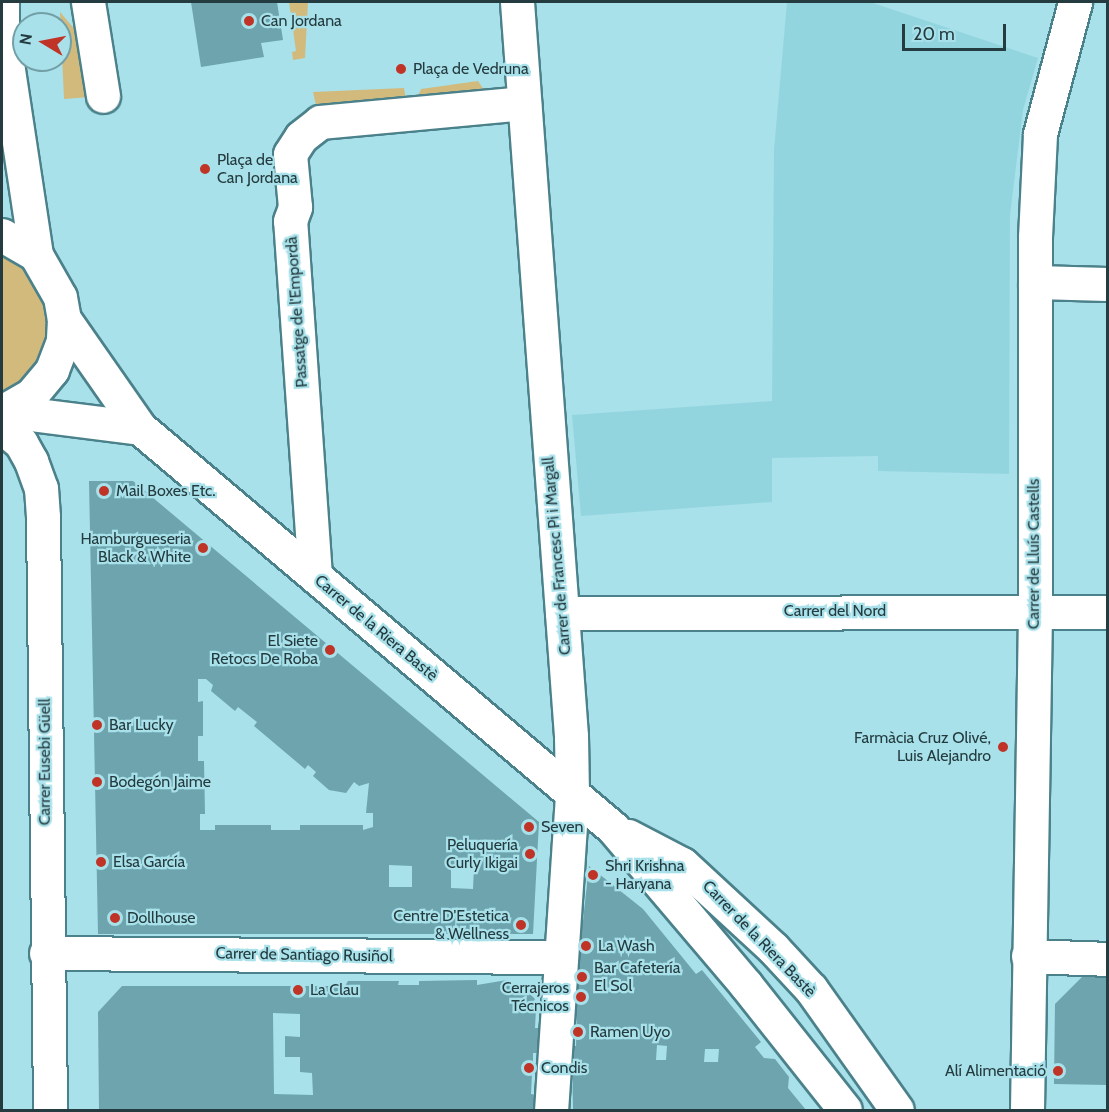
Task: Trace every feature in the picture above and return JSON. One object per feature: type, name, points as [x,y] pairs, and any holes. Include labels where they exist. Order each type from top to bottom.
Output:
[{"type":"street","points":[[2,2],[2,32],[36,255],[60,297],[64,319],[63,341],[52,370],[31,395],[3,416]]},
{"type":"street","points":[[88,2],[103,96]]},
{"type":"street","name":"Carrer de Francesc Pi i Margall","points":[[517,2],[562,613],[572,795],[551,1110]]},
{"type":"street","name":"Carrer de Lluís Castells","points":[[1027,1110],[1035,610],[1035,282],[1040,134],[1075,2]]},
{"type":"street","name":"Passatge de l'Empordà","points":[[315,576],[290,221],[295,207],[290,154],[301,137],[320,122],[524,103]]},
{"type":"street","points":[[2,235],[36,255]]},
{"type":"street","points":[[1035,282],[1107,284]]},
{"type":"street","name":"Carrer de la Riera Bastè","points":[[64,319],[140,428],[613,828],[746,985],[845,1110]]},
{"type":"street","points":[[3,416],[140,428]]},
{"type":"street","name":"Carrer Eusebi Güell","points":[[3,416],[32,460],[41,488],[43,517],[46,953],[50,1110]]},
{"type":"street","name":"Carrer del Nord","points":[[562,613],[1035,610],[1107,612]]},
{"type":"street","name":"Carrer de la Riera Bastè","points":[[613,828],[682,864],[773,948],[810,989],[897,1110]]},
{"type":"street","name":"Carrer de Santiago Rusiñol","points":[[46,953],[561,957]]},
{"type":"street","points":[[1028,957],[1107,959]]},
{"type":"shaded area","points":[[289,2],[308,2],[305,58],[293,60],[292,52],[296,51]]},
{"type":"shaded area","points":[[787,2],[870,2],[1038,58],[1023,110],[1010,215],[1009,474],[878,471],[878,456],[772,458],[772,502],[581,516],[572,415],[772,401],[774,150]]},
{"type":"shaded area","points":[[72,26],[77,32],[90,97],[64,99],[63,72],[72,72]]},
{"type":"shaded area","points":[[478,81],[486,93],[417,99],[421,89]]},
{"type":"shaded area","points":[[404,88],[406,100],[317,110],[313,92]]},
{"type":"shaded area","points":[[2,249],[29,270],[44,298],[48,329],[39,360],[20,385],[2,395]]},
{"type":"building","points":[[191,2],[277,2],[283,40],[261,43],[264,57],[201,67]]},
{"type":"building","points":[[89,481],[133,481],[539,822],[533,934],[98,934]],"holes":[[[198,679],[206,679],[213,685],[211,691],[235,711],[238,707],[257,722],[254,726],[305,769],[308,765],[316,772],[313,776],[329,790],[346,793],[354,782],[359,786],[369,783],[366,813],[373,813],[373,827],[363,830],[363,825],[300,825],[300,830],[271,830],[271,825],[215,825],[215,830],[200,830],[200,814],[205,814],[204,761],[198,761],[198,736],[203,736],[203,701],[198,702]],[[389,865],[412,866],[412,887],[389,887]],[[451,865],[474,866],[473,889],[451,888]]]},
{"type":"building","points":[[589,866],[643,909],[696,974],[702,970],[761,1042],[755,1047],[764,1058],[775,1059],[789,1077],[788,1088],[806,1110],[573,1110],[572,1046],[576,1046],[578,966]],"holes":[[[657,1045],[667,1046],[666,1060],[656,1060]],[[705,1049],[719,1049],[718,1062],[704,1062]]]},
{"type":"building","points":[[1082,977],[1107,977],[1107,1085],[1054,1084],[1055,1004]]},
{"type":"building","points":[[477,980],[477,985],[507,980],[507,985],[518,990],[524,988],[535,999],[532,1005],[536,1009],[535,1028],[541,1028],[539,1053],[533,1053],[533,1063],[538,1063],[538,1074],[532,1073],[531,1094],[537,1095],[536,1110],[99,1110],[98,1012],[122,986],[345,986],[348,981],[399,981],[398,985],[419,985],[419,981]],"holes":[[[273,1013],[300,1014],[300,1037],[285,1036],[285,1057],[300,1057],[300,1072],[312,1073],[313,1095],[274,1094]]]},
{"type":"place","name":"Can Jordana","points":[[249,21]]},
{"type":"place","name":"Plaça de Vedruna","points":[[401,69]]},
{"type":"place","name":"Plaça de Can Jordana","points":[[205,169]]},
{"type":"place","name":"Mail Boxes Etc.","points":[[104,491]]},
{"type":"place","name":"Hamburgueseria Black & White","points":[[203,548]]},
{"type":"place","name":"El Siete Retocs De Roba","points":[[330,650]]},
{"type":"place","name":"Bar Lucky","points":[[97,725]]},
{"type":"place","name":"Farmàcia Cruz Olivé, Luis Alejandro","points":[[1003,747]]},
{"type":"place","name":"Bodegón Jaime","points":[[97,782]]},
{"type":"place","name":"Seven","points":[[529,827]]},
{"type":"place","name":"Peluquería Curly Ikigai","points":[[530,854]]},
{"type":"place","name":"Elsa García","points":[[101,862]]},
{"type":"place","name":"Shri Krishna - Haryana","points":[[593,875]]},
{"type":"place","name":"Dollhouse","points":[[115,918]]},
{"type":"place","name":"Centre D'Estetica & Wellness","points":[[521,925]]},
{"type":"place","name":"La Wash","points":[[586,946]]},
{"type":"place","name":"Bar Cafetería El Sol","points":[[582,977]]},
{"type":"place","name":"La Clau","points":[[298,990]]},
{"type":"place","name":"Cerrajeros Técnicos","points":[[581,997]]},
{"type":"place","name":"Ramen Uyo","points":[[578,1032]]},
{"type":"place","name":"Condis","points":[[529,1068]]},
{"type":"place","name":"Alí Alimentació","points":[[1058,1071]]}]
